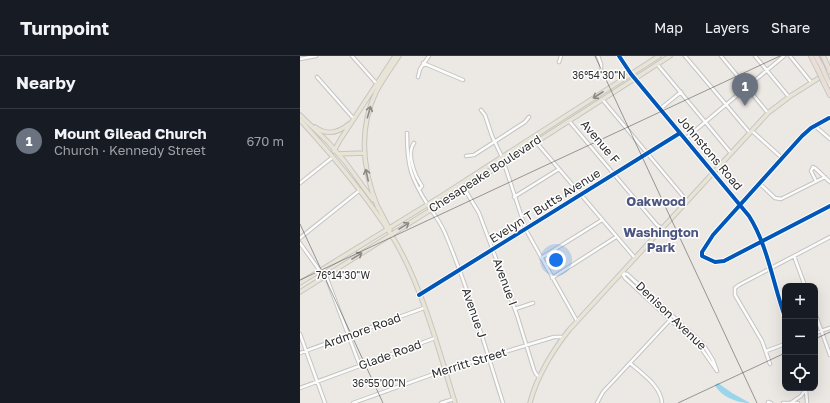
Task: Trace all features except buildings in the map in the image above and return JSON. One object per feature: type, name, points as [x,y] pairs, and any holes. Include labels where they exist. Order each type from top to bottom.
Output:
[{"type":"highway","points":[[811,56],[827,82],[830,95]]},
{"type":"highway","points":[[816,56],[820,69]]},
{"type":"highway","points":[[823,56],[830,71]]},
{"type":"highway","points":[[826,56],[827,65]]},
{"type":"main road","points":[[354,153],[361,149],[378,84],[395,56]]},
{"type":"main road","points":[[333,156],[334,150],[354,119],[399,56]]},
{"type":"main road","name":"Chesapeake Boulevard","points":[[300,283],[428,205],[659,56]]},
{"type":"main road","name":"Chesapeake Boulevard","points":[[300,292],[431,210],[670,56]]},
{"type":"main road","points":[[530,403],[533,391],[551,355],[563,337],[768,113],[811,82],[830,71]]},
{"type":"main road","points":[[300,115],[303,124],[338,154],[358,178],[378,208]]},
{"type":"main road","points":[[303,124],[319,131],[333,133],[342,130],[354,119]]},
{"type":"main road","points":[[300,120],[333,156],[388,229]]},
{"type":"main road","points":[[364,140],[364,153],[368,180],[378,208],[419,295],[435,338],[454,401]]},
{"type":"main road","points":[[333,156],[338,154],[364,153]]},
{"type":"street","points":[[300,59],[316,56]]},
{"type":"street","points":[[352,56],[378,84]]},
{"type":"street","points":[[418,77],[420,68],[429,56]]},
{"type":"street","points":[[558,62],[561,56]]},
{"type":"street","points":[[598,56],[601,64],[601,70]]},
{"type":"street","name":"Johnstons Road","points":[[619,56],[634,78],[740,204],[754,223],[762,242],[782,307]]},
{"type":"street","points":[[685,56],[751,132],[782,158]]},
{"type":"street","points":[[721,56],[768,113]]},
{"type":"street","points":[[755,56],[789,97]]},
{"type":"street","points":[[685,139],[784,56]]},
{"type":"street","points":[[790,56],[811,82]]},
{"type":"street","points":[[424,63],[462,80]]},
{"type":"street","points":[[657,64],[731,154]]},
{"type":"street","points":[[317,77],[354,119]]},
{"type":"street","points":[[660,109],[681,92]]},
{"type":"street","points":[[602,99],[688,201]]},
{"type":"street","points":[[481,110],[485,115],[494,142],[502,157],[526,230],[552,278],[578,321]]},
{"type":"street","points":[[466,156],[474,155],[525,122],[529,117]]},
{"type":"street","points":[[829,118],[802,136],[713,235],[701,254],[703,257],[717,262],[724,261],[830,206]]},
{"type":"street","name":"Avenue F","points":[[569,120],[657,225],[663,228]]},
{"type":"street","points":[[815,126],[830,139]]},
{"type":"street","name":"Avenue J","points":[[407,133],[408,164],[413,179],[445,232],[480,327],[503,403]]},
{"type":"street","name":"Evelyn T Butts Avenue","points":[[419,295],[581,196],[680,133]]},
{"type":"street","points":[[536,142],[635,259]]},
{"type":"street","points":[[414,143],[411,150],[413,164],[422,186],[419,190]]},
{"type":"street","points":[[300,183],[333,156]]},
{"type":"street","points":[[816,181],[812,172],[813,167],[830,182]]},
{"type":"street","points":[[514,197],[559,169]]},
{"type":"street","points":[[759,183],[775,198],[781,199],[825,177]]},
{"type":"street","name":"Avenue I","points":[[464,188],[479,212],[515,309],[534,370],[540,378]]},
{"type":"street","points":[[300,238],[360,190]]},
{"type":"street","points":[[541,258],[602,220]]},
{"type":"street","points":[[552,278],[616,237]]},
{"type":"street","points":[[770,364],[759,335],[736,298],[734,292],[737,286],[830,237]]},
{"type":"street","points":[[300,243],[320,271]]},
{"type":"street","points":[[794,256],[804,283]]},
{"type":"street","name":"Denison Avenue","points":[[622,273],[627,274],[672,318],[701,348],[717,371],[713,360],[704,347],[672,318]]},
{"type":"street","points":[[326,276],[360,366]]},
{"type":"street","points":[[515,309],[532,303]]},
{"type":"street","name":"Ardmore Road","points":[[300,354],[424,308]]},
{"type":"street","points":[[597,403],[603,392],[672,318]]},
{"type":"street","points":[[817,319],[830,355]]},
{"type":"street","points":[[818,332],[830,328]]},
{"type":"street","points":[[300,334],[325,403]]},
{"type":"street","name":"Merritt Street","points":[[353,403],[445,370],[554,337],[563,337]]},
{"type":"street","name":"Glade Road","points":[[300,388],[435,338]]},
{"type":"street","points":[[766,351],[782,345]]},
{"type":"street","points":[[630,363],[657,388],[662,403]]},
{"type":"street","points":[[792,402],[801,396],[804,391]]},
{"type":"street","points":[[806,391],[807,403]]},
{"type":"street","points":[[441,403],[454,401]]},
{"type":"street","points":[[783,403],[798,403]]},
{"type":"water","points":[[718,383],[750,403],[740,402],[721,393],[715,385]]},
{"type":"cycle path","points":[[619,56],[631,74],[749,216],[756,228],[766,252],[782,307]]},
{"type":"cycle path","points":[[829,118],[811,128],[802,136],[713,235],[702,252],[702,256],[715,262],[724,261],[830,206]]},
{"type":"cycle path","points":[[419,295],[680,133]]},
{"type":"place","name":"Mount Gilead Church","points":[[745,106]]},
{"type":"district","name":"Oakwood","points":[[656,201]]},
{"type":"district","name":"Washington Park","points":[[661,240]]}]
